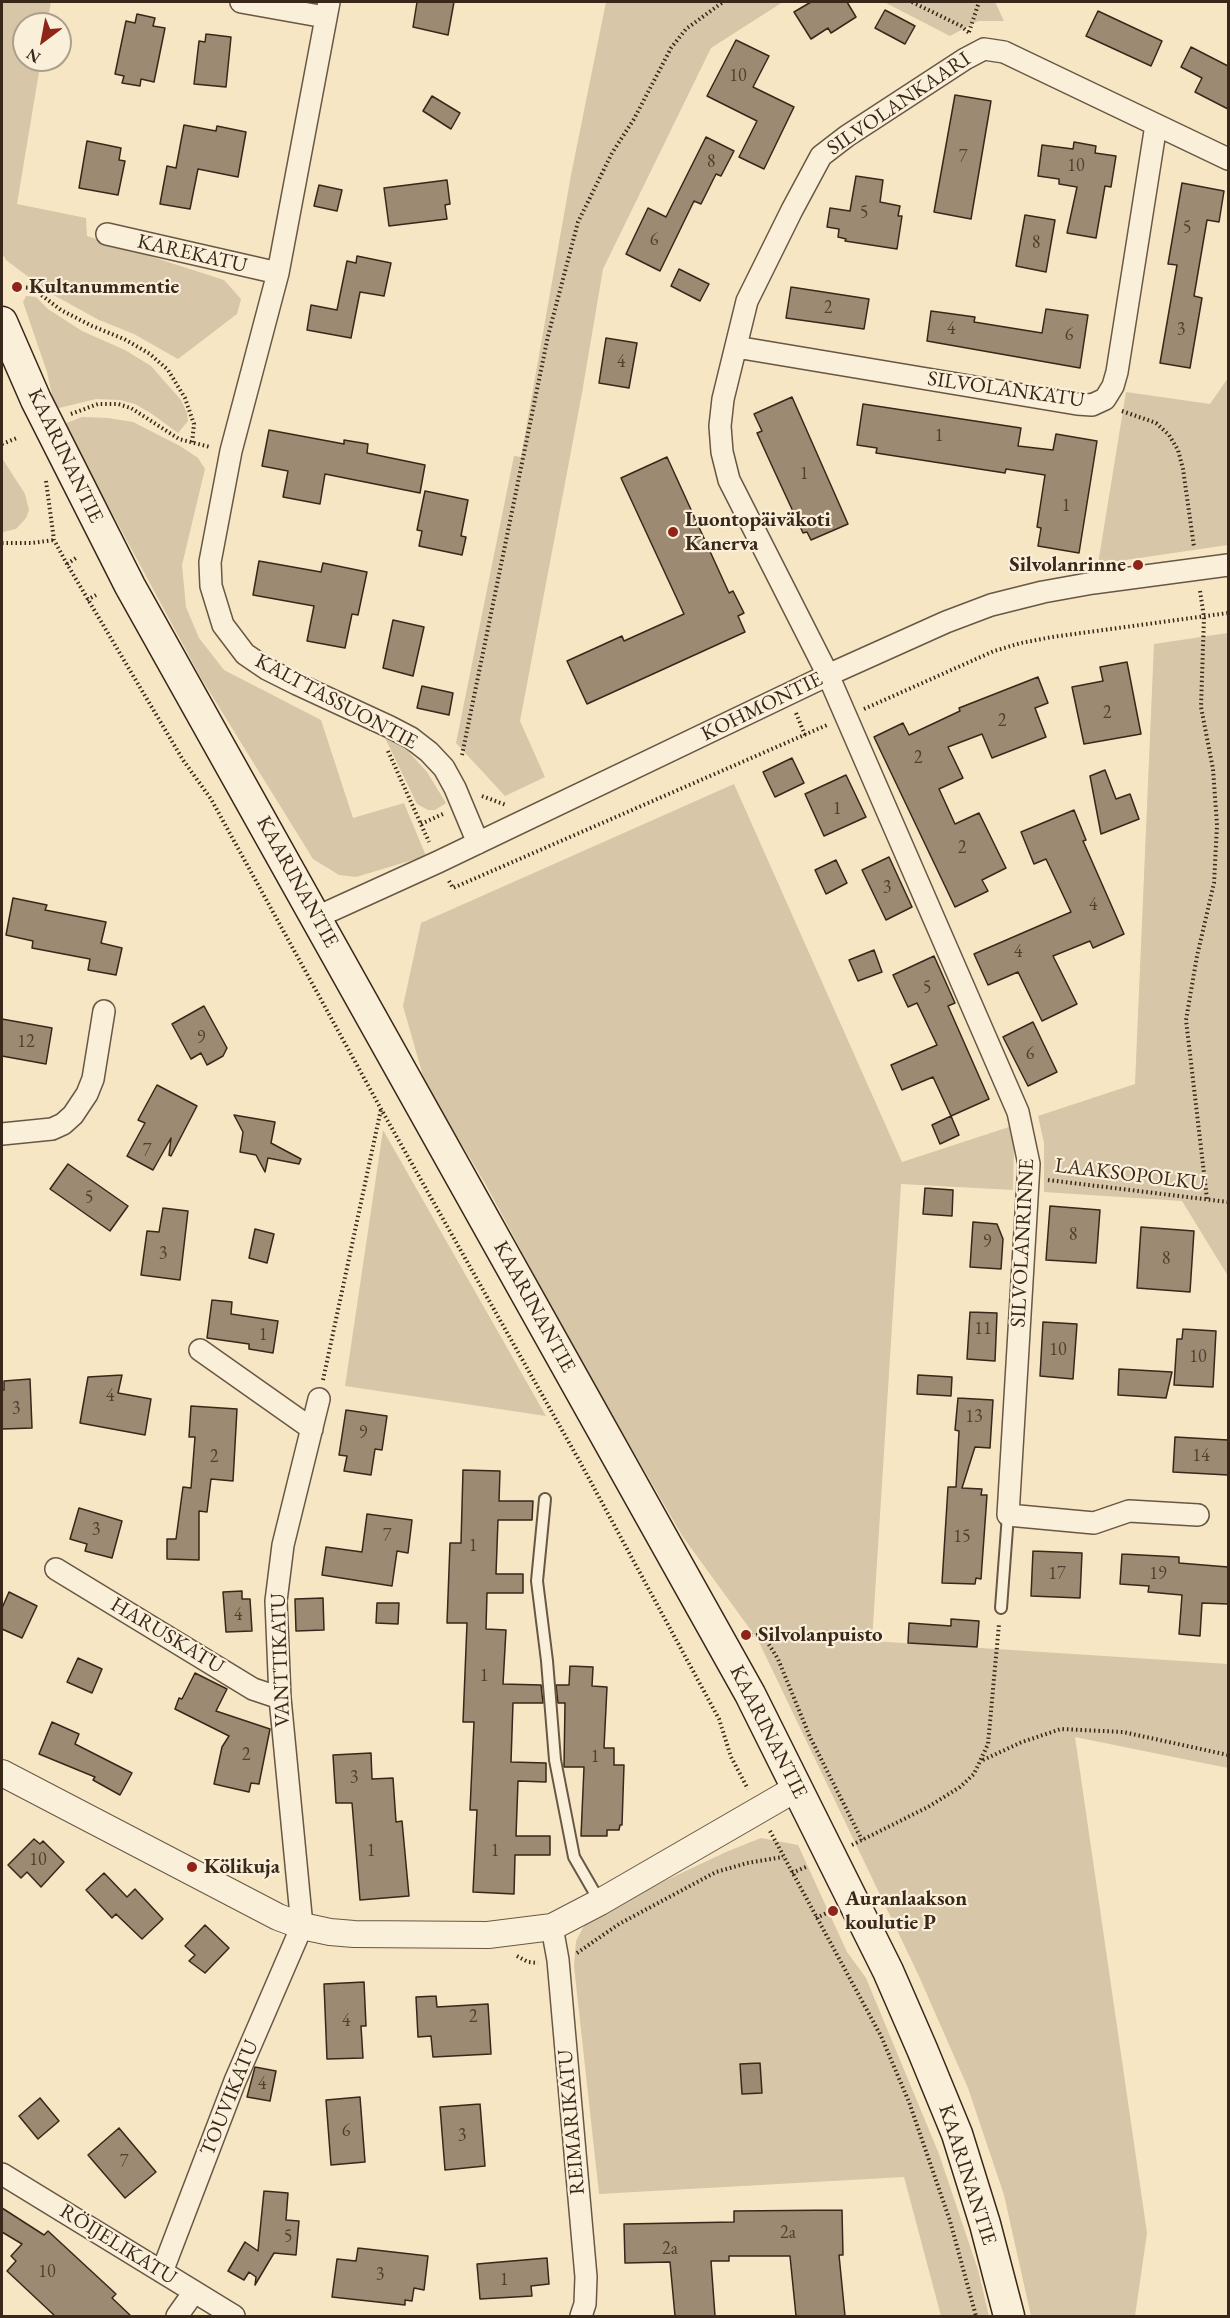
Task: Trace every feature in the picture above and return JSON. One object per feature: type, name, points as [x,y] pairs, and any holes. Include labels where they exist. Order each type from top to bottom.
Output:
[{"type":"main road","name":"KAARINANTIE","points":[[2,322],[36,400],[127,580],[750,1694],[888,1971],[957,2134],[985,2224],[1009,2316]]},
{"type":"street","points":[[231,451],[278,273],[327,9],[241,2]]},
{"type":"street","name":"SILVOLANKAARI","points":[[828,675],[729,480],[722,452],[720,426],[723,399],[747,302],[821,156],[857,129],[946,70],[984,49],[1004,52],[1228,159]]},
{"type":"street","name":"SILVOLANKATU","points":[[736,346],[1077,404],[1092,405],[1105,399],[1113,386],[1117,372],[1156,125]]},
{"type":"street","name":"KAREKATU","points":[[107,234],[278,273]]},
{"type":"street","name":"KALTTASSUONTIE","points":[[231,451],[210,562],[211,586],[223,625],[245,654],[267,669],[411,738],[429,752],[444,768],[455,788],[478,843]]},
{"type":"street","name":"KOHMONTIE","points":[[317,917],[478,843],[828,675],[946,622],[991,605],[1093,583],[1228,565]]},
{"type":"street","name":"SILVOLANRINNE","points":[[828,675],[1018,1112],[1028,1151],[1029,1178],[1008,1515]]},
{"type":"street","points":[[2,1134],[52,1129],[63,1124],[73,1115],[87,1094],[93,1079],[104,1011]]},
{"type":"street","points":[[200,1350],[312,1429]]},
{"type":"street","name":"VANTTIKATU","points":[[302,1926],[280,1698],[276,1630],[278,1571],[319,1398]]},
{"type":"street","points":[[1008,1515],[1094,1523],[1129,1510],[1198,1515]]},
{"type":"street","name":"HARUSKATU","points":[[56,1569],[253,1689],[280,1698]]},
{"type":"street","points":[[2,1773],[256,1907],[302,1926],[354,1934],[488,1935],[552,1927],[600,1902],[797,1788]]},
{"type":"street","name":"TOUVIKATU","points":[[162,2272],[235,2081],[302,1926]]},
{"type":"street","name":"REIMARIKATU","points":[[552,1927],[558,1960],[586,2277],[585,2304],[581,2316]]},
{"type":"street","name":"RÖIJELIKATU","points":[[2,2174],[234,2316]]},
{"type":"street","points":[[177,2316],[194,2292]]},
{"type":"lane","points":[[545,1499],[537,1581],[547,1661],[555,1760],[574,1857],[600,1902]]},
{"type":"lane","points":[[1001,1608],[1008,1515]]},
{"type":"path","points":[[912,2],[961,26],[984,49]]},
{"type":"path","points":[[969,33],[979,2]]},
{"type":"path","points":[[455,788],[548,336],[578,222],[612,153],[634,119],[671,48],[686,29],[720,3]]},
{"type":"path","points":[[17,287],[32,288],[61,310],[92,327],[124,339],[150,354],[168,370],[185,398],[194,424],[192,443]]},
{"type":"path","points":[[1105,399],[1115,408],[1156,423],[1169,435],[1178,450],[1183,469],[1204,616],[1201,707],[1213,769],[1217,825],[1214,883],[1197,956],[1186,1020],[1207,1199]]},
{"type":"path","points":[[65,417],[98,404],[118,404],[131,408],[179,439],[231,451]]},
{"type":"path","points":[[2,444],[17,438]]},
{"type":"path","points":[[45,475],[54,540],[87,600],[183,760],[211,799],[381,1109],[574,1451],[718,1719],[731,1757],[783,1857],[881,2036],[909,2102],[950,2221],[976,2316]]},
{"type":"path","points":[[2,543],[54,540]]},
{"type":"path","points":[[67,564],[76,558]]},
{"type":"path","points":[[87,600],[96,595]]},
{"type":"path","points":[[319,1398],[381,1109]]},
{"type":"path","name":"LAAKSOPOLKU","points":[[1029,1178],[1228,1202]]},
{"type":"path","points":[[792,1873],[862,1841],[947,1796],[974,1774],[988,1744],[1001,1608]]},
{"type":"path","points":[[746,1635],[763,1635],[778,1659],[810,1737],[862,1841]]},
{"type":"path","points":[[982,1760],[1022,1742],[1061,1729],[1123,1732],[1228,1755]]},
{"type":"path","points":[[511,1952],[528,1962],[558,1960],[576,1954],[629,1919],[716,1872],[747,1863],[783,1857]]},
{"type":"path","points":[[816,1918],[833,1911]]},
{"type":"shaded area","points":[[2,2],[51,2],[49,12],[12,12],[12,72],[39,72],[17,204],[86,218],[87,236],[224,280],[241,299],[237,314],[178,359],[134,334],[99,320],[50,293],[6,260],[2,253]]},
{"type":"shaded area","points":[[606,2],[783,2],[711,48],[603,269],[520,721],[545,777],[505,796],[456,743],[514,456],[521,457],[571,175]]},
{"type":"shaded area","points":[[884,2],[995,2],[1004,21],[978,21],[950,36]]},
{"type":"shaded area","points":[[26,296],[36,297],[48,309],[82,331],[125,350],[151,366],[181,400],[187,413],[188,421],[178,433],[135,404],[120,400],[96,399],[55,409],[47,372],[23,302]]},
{"type":"shaded area","points":[[1228,378],[1228,545],[1098,564],[1126,392],[1210,404]]},
{"type":"shaded area","points":[[82,417],[133,422],[198,458],[205,469],[182,565],[186,607],[199,638],[224,670],[321,720],[353,818],[404,803],[426,856],[356,877],[339,875],[313,859],[201,678],[64,424]]},
{"type":"shaded area","points":[[2,458],[25,494],[29,510],[26,518],[16,529],[3,532]]},
{"type":"shaded area","points":[[1228,633],[1228,1276],[1182,1201],[1044,1192],[1044,1143],[1038,1116],[1135,1084],[1154,644]]},
{"type":"shaded area","points":[[385,738],[407,750],[427,772],[446,803],[435,810],[428,810],[417,804]]},
{"type":"shaded area","points":[[734,784],[902,1162],[1009,1127],[1014,1147],[1013,1190],[901,1184],[872,1641],[1228,1664],[1228,1768],[1075,1737],[1147,2233],[1135,2316],[1031,2316],[1004,2195],[968,2088],[918,1974],[758,1640],[683,1537],[580,1360],[486,1185],[425,1083],[403,1006],[421,923]]},
{"type":"shaded area","points":[[383,1130],[546,1416],[345,1386]]},
{"type":"shaded area","points":[[761,1838],[798,1845],[847,1952],[866,1978],[939,2154],[978,2270],[989,2316],[941,2316],[904,2177],[599,2194],[574,1966],[576,1941],[585,1924],[599,1912],[726,1852]]},
{"type":"building","points":[[417,2],[454,2],[448,35],[413,27]]},
{"type":"building","points":[[811,2],[847,2],[856,17],[831,33],[828,28],[811,39],[794,12]]},
{"type":"building","points":[[885,10],[915,26],[905,44],[875,28]]},
{"type":"building","points":[[1098,11],[1162,41],[1151,66],[1086,36]]},
{"type":"building","points":[[137,14],[155,18],[153,26],[165,28],[154,82],[141,79],[140,86],[122,83],[124,76],[115,74],[126,21],[135,23]]},
{"type":"building","points":[[206,34],[231,37],[226,87],[194,84],[199,41],[205,42]]},
{"type":"building","points":[[736,40],[769,56],[753,87],[794,107],[764,169],[739,157],[757,121],[707,96]]},
{"type":"building","points":[[1191,47],[1228,66],[1228,109],[1195,92],[1202,78],[1181,67]]},
{"type":"building","points":[[955,95],[991,101],[971,219],[934,212]]},
{"type":"building","points":[[432,96],[460,113],[451,129],[423,111]]},
{"type":"building","points":[[184,125],[216,131],[217,126],[246,132],[238,177],[198,169],[190,209],[160,204],[167,166],[176,168]]},
{"type":"building","points":[[706,137],[734,151],[721,176],[716,174],[701,204],[694,201],[660,271],[626,254],[648,208],[666,217]]},
{"type":"building","points":[[87,141],[121,148],[119,160],[125,161],[118,195],[79,188]]},
{"type":"building","points":[[1074,142],[1096,146],[1095,153],[1116,156],[1111,187],[1105,186],[1096,238],[1067,233],[1077,187],[1059,184],[1059,179],[1038,176],[1042,145],[1073,149]]},
{"type":"building","points":[[856,176],[883,180],[880,202],[900,206],[898,216],[902,216],[897,249],[845,241],[846,239],[838,237],[839,229],[827,227],[830,208],[850,211]]},
{"type":"building","points":[[447,180],[450,204],[445,205],[447,219],[389,226],[384,188]]},
{"type":"building","points":[[1182,183],[1224,191],[1219,222],[1207,220],[1194,296],[1202,298],[1190,368],[1160,363],[1177,265],[1168,264]]},
{"type":"building","points":[[319,185],[342,190],[337,211],[314,206]]},
{"type":"building","points":[[1025,215],[1055,220],[1046,272],[1016,266]]},
{"type":"building","points":[[357,256],[391,263],[384,296],[360,292],[351,338],[307,330],[311,305],[337,310],[347,261],[356,263]]},
{"type":"building","points":[[679,269],[709,284],[700,301],[671,286]]},
{"type":"building","points":[[791,287],[869,299],[864,329],[786,318]]},
{"type":"building","points":[[1046,309],[1088,315],[1080,368],[927,341],[931,311],[975,317],[974,322],[1042,333]]},
{"type":"building","points":[[606,338],[637,343],[629,388],[599,383]]},
{"type":"building","points":[[792,397],[848,524],[811,540],[807,532],[803,533],[757,433],[762,431],[754,414]]},
{"type":"building","points":[[863,404],[1021,428],[1018,446],[1053,450],[1056,434],[1097,441],[1079,553],[1038,546],[1041,528],[1037,527],[1045,475],[1006,469],[1005,473],[876,453],[877,448],[857,445]]},
{"type":"building","points":[[269,430],[344,444],[344,440],[368,444],[367,453],[425,465],[420,493],[325,474],[320,504],[283,497],[288,471],[262,466]]},
{"type":"building","name":"Luontopäiväkoti Kanerva","points":[[667,457],[729,593],[733,591],[744,613],[738,616],[745,632],[587,704],[567,661],[622,636],[624,641],[684,614],[621,478]]},
{"type":"building","points":[[425,491],[468,500],[461,536],[466,537],[462,555],[419,546],[422,531],[417,530]]},
{"type":"building","points":[[259,561],[321,572],[323,563],[367,572],[358,615],[352,614],[345,648],[307,641],[314,606],[253,595]]},
{"type":"building","points":[[393,620],[424,627],[413,676],[383,668]]},
{"type":"building","points":[[1127,662],[1141,734],[1084,744],[1072,687],[1103,681],[1100,667]]},
{"type":"building","points":[[1038,677],[1048,703],[1035,708],[1046,737],[992,758],[982,734],[948,747],[963,778],[939,789],[955,824],[979,813],[1006,868],[982,880],[988,891],[955,907],[874,737],[903,723],[909,735],[960,711],[959,708]]},
{"type":"building","points":[[422,686],[453,693],[449,715],[417,708]]},
{"type":"building","points":[[792,758],[804,783],[775,797],[763,772]]},
{"type":"building","points":[[1105,770],[1116,799],[1130,794],[1139,819],[1101,834],[1090,776]]},
{"type":"building","points":[[846,775],[866,817],[824,836],[805,794]]},
{"type":"building","points":[[1074,810],[1086,840],[1083,841],[1124,934],[1093,948],[1090,941],[1053,956],[1077,1004],[1042,1021],[1018,972],[988,985],[974,954],[1071,912],[1046,859],[1034,864],[1021,832]]},
{"type":"building","points":[[889,857],[912,907],[886,920],[862,870]]},
{"type":"building","points":[[836,860],[847,883],[826,894],[815,870]]},
{"type":"building","points":[[13,898],[47,905],[45,910],[106,922],[101,943],[122,948],[116,975],[88,970],[90,959],[32,948],[33,941],[6,935]]},
{"type":"building","points":[[874,950],[882,972],[858,981],[849,960]]},
{"type":"building","points":[[934,956],[955,1003],[948,1006],[989,1099],[951,1116],[933,1077],[902,1090],[891,1065],[937,1045],[917,1003],[908,1007],[893,975]]},
{"type":"building","points":[[204,1006],[227,1048],[223,1056],[207,1065],[201,1053],[191,1059],[172,1024]]},
{"type":"building","points":[[2,1019],[52,1028],[46,1064],[2,1056]]},
{"type":"building","points":[[1033,1022],[1057,1072],[1028,1086],[1003,1037]]},
{"type":"building","points":[[157,1085],[197,1106],[171,1156],[169,1155],[171,1138],[153,1170],[127,1156],[145,1123],[138,1120]]},
{"type":"building","points":[[234,1115],[275,1122],[271,1143],[301,1159],[299,1164],[268,1158],[265,1172],[256,1155],[240,1152],[243,1132]]},
{"type":"building","points":[[951,1116],[959,1135],[940,1144],[932,1125]]},
{"type":"building","points":[[68,1164],[128,1206],[110,1231],[50,1189]]},
{"type":"building","points":[[925,1188],[953,1190],[952,1216],[923,1214]]},
{"type":"building","points":[[1050,1206],[1100,1210],[1096,1263],[1046,1260]]},
{"type":"building","points":[[163,1208],[188,1211],[180,1280],[141,1275],[147,1231],[159,1232]]},
{"type":"building","points":[[973,1222],[997,1224],[1003,1239],[1001,1269],[970,1267]]},
{"type":"building","points":[[1141,1227],[1194,1231],[1190,1292],[1137,1288]]},
{"type":"building","points":[[255,1229],[274,1234],[267,1263],[249,1258]]},
{"type":"building","points":[[212,1300],[232,1302],[231,1314],[278,1321],[273,1353],[249,1349],[249,1344],[207,1338]]},
{"type":"building","points":[[970,1312],[997,1313],[995,1361],[967,1359]]},
{"type":"building","points":[[1043,1322],[1077,1324],[1073,1379],[1040,1376]]},
{"type":"building","points":[[1183,1329],[1216,1331],[1213,1387],[1174,1385],[1177,1339],[1182,1339]]},
{"type":"building","points":[[1119,1369],[1172,1372],[1166,1398],[1118,1395]]},
{"type":"building","points":[[122,1375],[118,1393],[151,1399],[145,1435],[80,1423],[88,1377]]},
{"type":"building","points":[[918,1375],[952,1377],[951,1396],[917,1394]]},
{"type":"building","points":[[30,1379],[32,1428],[2,1429],[4,1381]]},
{"type":"building","points":[[958,1398],[993,1400],[990,1448],[975,1447],[962,1488],[982,1489],[981,1495],[987,1495],[981,1579],[976,1578],[975,1584],[942,1583],[948,1487],[956,1487],[959,1431],[955,1430]]},
{"type":"building","points":[[191,1406],[237,1409],[233,1481],[211,1479],[207,1512],[199,1511],[199,1560],[167,1559],[167,1539],[176,1539],[183,1487],[191,1488],[195,1437],[189,1437]]},
{"type":"building","points":[[346,1410],[387,1416],[382,1450],[375,1449],[371,1475],[344,1471],[347,1456],[339,1455]]},
{"type":"building","points":[[1175,1437],[1228,1440],[1228,1475],[1173,1472]]},
{"type":"building","points":[[463,1470],[500,1471],[499,1501],[533,1501],[532,1520],[498,1520],[496,1574],[523,1574],[523,1593],[487,1593],[486,1629],[506,1630],[503,1684],[541,1685],[543,1703],[513,1703],[511,1762],[546,1763],[546,1782],[518,1781],[516,1836],[550,1836],[550,1855],[515,1855],[514,1894],[473,1892],[477,1810],[470,1810],[474,1722],[463,1722],[467,1623],[447,1623],[450,1543],[461,1543]]},
{"type":"building","points":[[79,1508],[122,1521],[112,1558],[85,1551],[87,1544],[70,1539]]},
{"type":"building","points":[[367,1514],[412,1520],[408,1553],[397,1551],[392,1586],[322,1575],[326,1547],[362,1552]]},
{"type":"building","points":[[1033,1551],[1082,1553],[1080,1598],[1031,1596]]},
{"type":"building","points":[[1122,1554],[1179,1557],[1179,1563],[1228,1567],[1228,1604],[1202,1603],[1200,1636],[1179,1634],[1182,1595],[1148,1592],[1149,1586],[1120,1584]]},
{"type":"building","points":[[242,1591],[242,1599],[250,1599],[252,1631],[226,1632],[223,1592]]},
{"type":"building","points":[[9,1592],[37,1606],[22,1638],[2,1629],[2,1608]]},
{"type":"building","points":[[323,1598],[324,1630],[296,1631],[295,1599]]},
{"type":"building","points":[[377,1603],[399,1603],[398,1624],[376,1623]]},
{"type":"building","points":[[951,1619],[979,1621],[977,1647],[908,1643],[909,1623],[951,1626]]},
{"type":"building","points":[[78,1658],[102,1669],[92,1693],[67,1682]]},
{"type":"building","points":[[570,1666],[593,1667],[592,1686],[607,1687],[604,1748],[614,1748],[614,1765],[624,1765],[622,1825],[619,1830],[607,1830],[607,1836],[581,1836],[584,1767],[564,1767],[565,1703],[558,1703],[556,1685],[569,1685]]},
{"type":"building","points":[[195,1673],[227,1689],[216,1711],[270,1729],[259,1784],[251,1783],[249,1792],[214,1784],[222,1747],[229,1736],[175,1709],[179,1698],[182,1699]]},
{"type":"building","points":[[52,1722],[79,1734],[75,1744],[132,1773],[120,1795],[93,1780],[95,1777],[39,1754]]},
{"type":"building","points":[[371,1753],[372,1779],[393,1778],[396,1822],[402,1821],[409,1896],[360,1900],[352,1803],[336,1803],[333,1755]]},
{"type":"building","points":[[34,1839],[40,1844],[43,1841],[64,1862],[41,1887],[27,1872],[21,1878],[8,1865]]},
{"type":"building","points":[[104,1873],[127,1897],[135,1889],[163,1919],[142,1939],[116,1914],[112,1918],[86,1890]]},
{"type":"building","points":[[205,1925],[229,1948],[205,1973],[189,1961],[195,1955],[185,1946]]},
{"type":"building","points":[[364,1982],[366,2026],[361,2026],[363,2058],[327,2059],[324,1984]]},
{"type":"building","points":[[436,1996],[437,2007],[488,2004],[491,2054],[433,2057],[431,2036],[418,2037],[416,1997]]},
{"type":"building","points":[[760,2063],[762,2093],[742,2094],[740,2064]]},
{"type":"building","points":[[255,2067],[276,2071],[270,2101],[247,2097]]},
{"type":"building","points":[[360,2097],[365,2162],[331,2165],[326,2100]]},
{"type":"building","points":[[40,2098],[59,2121],[38,2139],[19,2116]]},
{"type":"building","points":[[480,2104],[485,2166],[445,2170],[440,2107]]},
{"type":"building","points":[[119,2128],[156,2172],[125,2198],[88,2155]]},
{"type":"building","points":[[264,2191],[288,2193],[286,2220],[299,2221],[296,2255],[274,2253],[255,2285],[256,2277],[249,2272],[244,2280],[228,2271],[245,2242],[258,2251]]},
{"type":"building","points":[[2,2208],[44,2235],[48,2231],[116,2294],[112,2298],[131,2316],[55,2316],[7,2271],[16,2261],[11,2256],[22,2244],[2,2232]]},
{"type":"building","points":[[842,2210],[843,2255],[839,2255],[845,2316],[796,2316],[790,2256],[729,2256],[729,2261],[711,2261],[715,2316],[675,2316],[670,2262],[625,2263],[624,2224],[734,2222],[734,2211]]},
{"type":"building","points":[[358,2248],[428,2256],[424,2290],[414,2288],[412,2301],[405,2300],[405,2305],[332,2297],[337,2259],[356,2261]]},
{"type":"building","points":[[547,2258],[549,2284],[531,2286],[532,2296],[480,2299],[477,2264]]},
{"type":"place","name":"Kultanummentie","points":[[17,287]]},
{"type":"place","name":"Luontopäiväkoti Kanerva","points":[[673,532]]},
{"type":"place","name":"Silvolanrinne","points":[[1138,565]]},
{"type":"place","name":"Silvolanpuisto","points":[[746,1635]]},
{"type":"place","name":"Kölikuja","points":[[192,1867]]},
{"type":"place","name":"Auranlaakson koulutie P","points":[[833,1911]]}]
